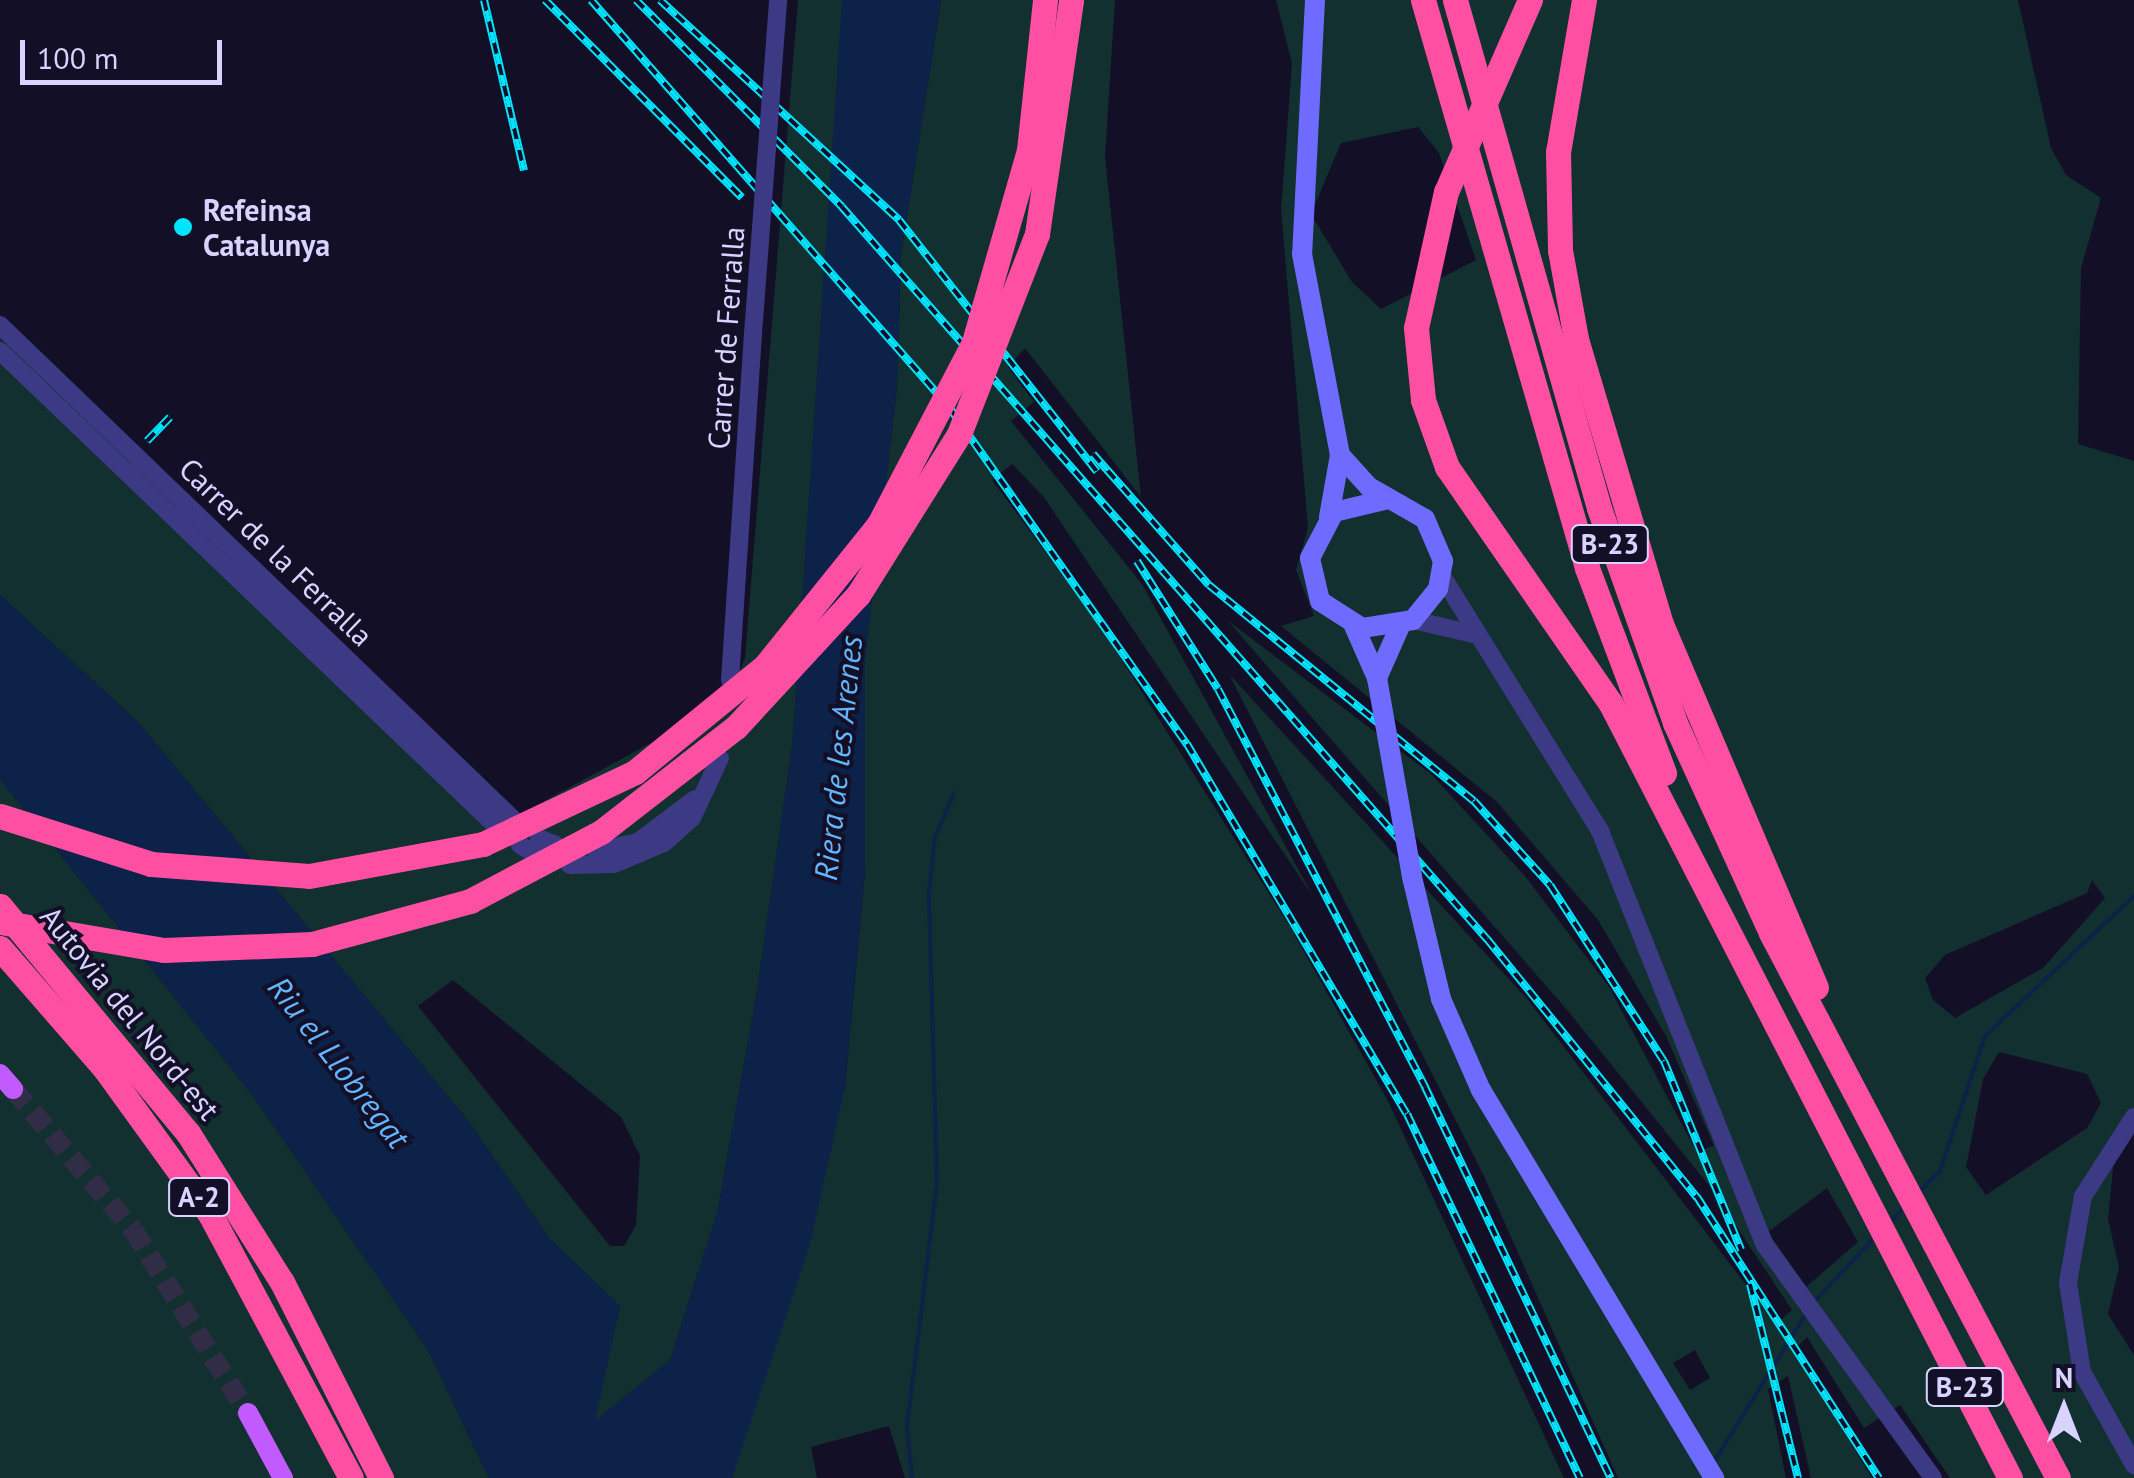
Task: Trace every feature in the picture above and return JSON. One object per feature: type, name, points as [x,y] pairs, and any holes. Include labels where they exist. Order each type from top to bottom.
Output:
[{"type":"highway","points":[[0,816],[150,864],[328,875],[483,844],[635,772],[765,666],[878,524],[974,342],[1030,150],[1028,0]]},
{"type":"highway","points":[[1032,89],[1045,0]]},
{"type":"highway","points":[[1067,84],[1071,0]]},
{"type":"highway","points":[[0,922],[182,951],[352,936],[504,886],[667,785],[817,643],[941,469],[1027,265],[1087,0]]},
{"type":"highway","name":"B-23","points":[[1422,0],[1587,568],[1743,962],[2010,1478]]},
{"type":"highway","name":"B-23","points":[[1455,0],[1640,631],[1727,844],[1844,1057],[2058,1478]]},
{"type":"highway","points":[[1530,0],[1446,192],[1416,328],[1422,400],[1448,467],[1596,677],[1743,962]]},
{"type":"highway","points":[[1584,0],[1558,169],[1576,339],[1661,624],[1844,1057]]},
{"type":"highway","name":"Autovia del Nord-est","points":[[0,906],[188,1133],[282,1282],[381,1478]]},
{"type":"highway","name":"Autovia del Nord-est","points":[[0,948],[105,1068],[210,1214],[351,1478]]},
{"type":"main road","points":[[1315,0],[1302,254],[1340,455],[1329,516],[1310,573],[1320,601],[1354,626],[1377,678],[1412,877],[1441,999],[1481,1090],[1714,1478]]},
{"type":"main road","points":[[1340,455],[1434,532],[1442,576],[1407,623],[1377,678]]},
{"type":"main road","points":[[1329,516],[1354,501],[1390,499]]},
{"type":"main road","points":[[1354,626],[1407,623]]},
{"type":"main road","points":[[248,1413],[283,1478]]},
{"type":"street","name":"Carrer de Ferralla","points":[[730,680],[778,0]]},
{"type":"street","name":"Carrer de la Ferralla","points":[[0,325],[514,819]]},
{"type":"street","name":"Carrer de la Ferralla","points":[[0,351],[495,824]]},
{"type":"street","points":[[1442,576],[1474,634],[1582,794],[1758,1230],[1933,1478]]},
{"type":"street","points":[[1407,623],[1474,634]]},
{"type":"street","points":[[570,865],[614,864],[664,842],[692,818],[720,758]]},
{"type":"street","points":[[596,851],[655,832],[712,780]]},
{"type":"street","points":[[520,845],[545,846]]},
{"type":"street","points":[[2134,1117],[2083,1196],[2068,1282],[2082,1372],[2134,1465]]},
{"type":"green space","points":[[798,0],[842,0],[841,96],[792,747],[756,998],[717,1214],[670,1360],[594,1422],[620,1306],[549,1238],[469,1122],[138,722],[0,595],[0,315],[519,815],[656,740],[736,679],[745,658]],"holes":[[[453,980],[621,1117],[640,1156],[636,1225],[624,1246],[610,1246],[418,1006]]]},
{"type":"green space","points":[[941,0],[1115,0],[1105,157],[1141,497],[1025,348],[1008,367],[1034,402],[1011,421],[1142,584],[1314,898],[1043,496],[1012,464],[992,480],[1101,627],[1290,927],[1388,1101],[1564,1478],[905,1478],[889,1426],[811,1447],[817,1478],[732,1478],[845,1087],[865,871],[865,657],[897,387],[901,255]]},
{"type":"green space","points":[[1276,0],[2018,0],[2051,148],[2066,175],[2101,198],[2081,268],[2078,444],[2134,461],[2134,1132],[2114,1159],[2108,1219],[2119,1267],[2108,1314],[2134,1355],[2134,1478],[1950,1478],[1900,1405],[1864,1428],[1807,1337],[1794,1350],[1872,1478],[1811,1478],[1788,1376],[1768,1389],[1786,1478],[1618,1478],[1483,1174],[1229,674],[1528,1000],[1776,1324],[1792,1310],[1711,1188],[1568,1011],[1227,620],[1431,774],[1525,876],[1609,987],[1696,1151],[1714,1146],[1666,1036],[1598,920],[1497,802],[1281,626],[1314,616],[1296,570],[1308,528],[1281,209],[1292,64]],"holes":[[[1418,127],[1439,153],[1476,260],[1381,309],[1352,282],[1311,214],[1341,143]],[[2092,880],[2105,898],[2043,968],[1955,1018],[1933,1000],[1925,978],[1945,955],[2087,893]],[[1999,1052],[2087,1074],[2101,1103],[2087,1128],[1986,1195],[1966,1167],[1983,1079]],[[1827,1188],[1858,1242],[1806,1287],[1768,1232]],[[1695,1350],[1710,1378],[1690,1390],[1673,1363]]]},
{"type":"green space","points":[[0,779],[254,1097],[428,1350],[489,1478],[0,1478]]},
{"type":"water","points":[[842,0],[941,0],[901,255],[897,387],[865,657],[865,871],[845,1087],[810,1244],[732,1478],[489,1478],[428,1350],[254,1097],[0,779],[0,595],[138,722],[469,1122],[549,1238],[620,1306],[595,1421],[670,1360],[717,1214],[756,998],[792,747]]},
{"type":"waterway","points":[[912,1478],[907,1427],[937,1183],[929,892],[935,838],[954,793]]},
{"type":"waterway","points":[[1920,1191],[1940,1171],[1985,1036],[2134,896]]},
{"type":"waterway","points":[[1888,1224],[1903,1209]]},
{"type":"waterway","points":[[1813,1303],[1875,1237]]},
{"type":"waterway","points":[[1712,1465],[1808,1311]]},
{"type":"tunnel","points":[[13,1089],[133,1230],[248,1413]]},
{"type":"railway","points":[[484,0],[524,170]]},
{"type":"railway","points":[[545,0],[742,198]]},
{"type":"railway","points":[[591,0],[949,407],[1187,744],[1407,1114],[1580,1478]]},
{"type":"railway","points":[[636,0],[842,207],[1487,939],[1697,1197],[1879,1478]]},
{"type":"railway","points":[[660,0],[899,220],[1097,472]]},
{"type":"railway","points":[[147,441],[170,417]]},
{"type":"railway","points":[[1093,454],[1209,585],[1474,801],[1550,885],[1664,1061],[1741,1250]]},
{"type":"railway","points":[[1137,561],[1218,689],[1425,1087],[1611,1478]]},
{"type":"railway","points":[[1750,1284],[1798,1478]]},
{"type":"place","name":"Refeinsa Catalunya","points":[[183,227]]},
{"type":"water label","name":"Riera de les Arenes","points":[[838,758]]},
{"type":"water label","name":"Riu el Llobregat","points":[[339,1062]]}]
